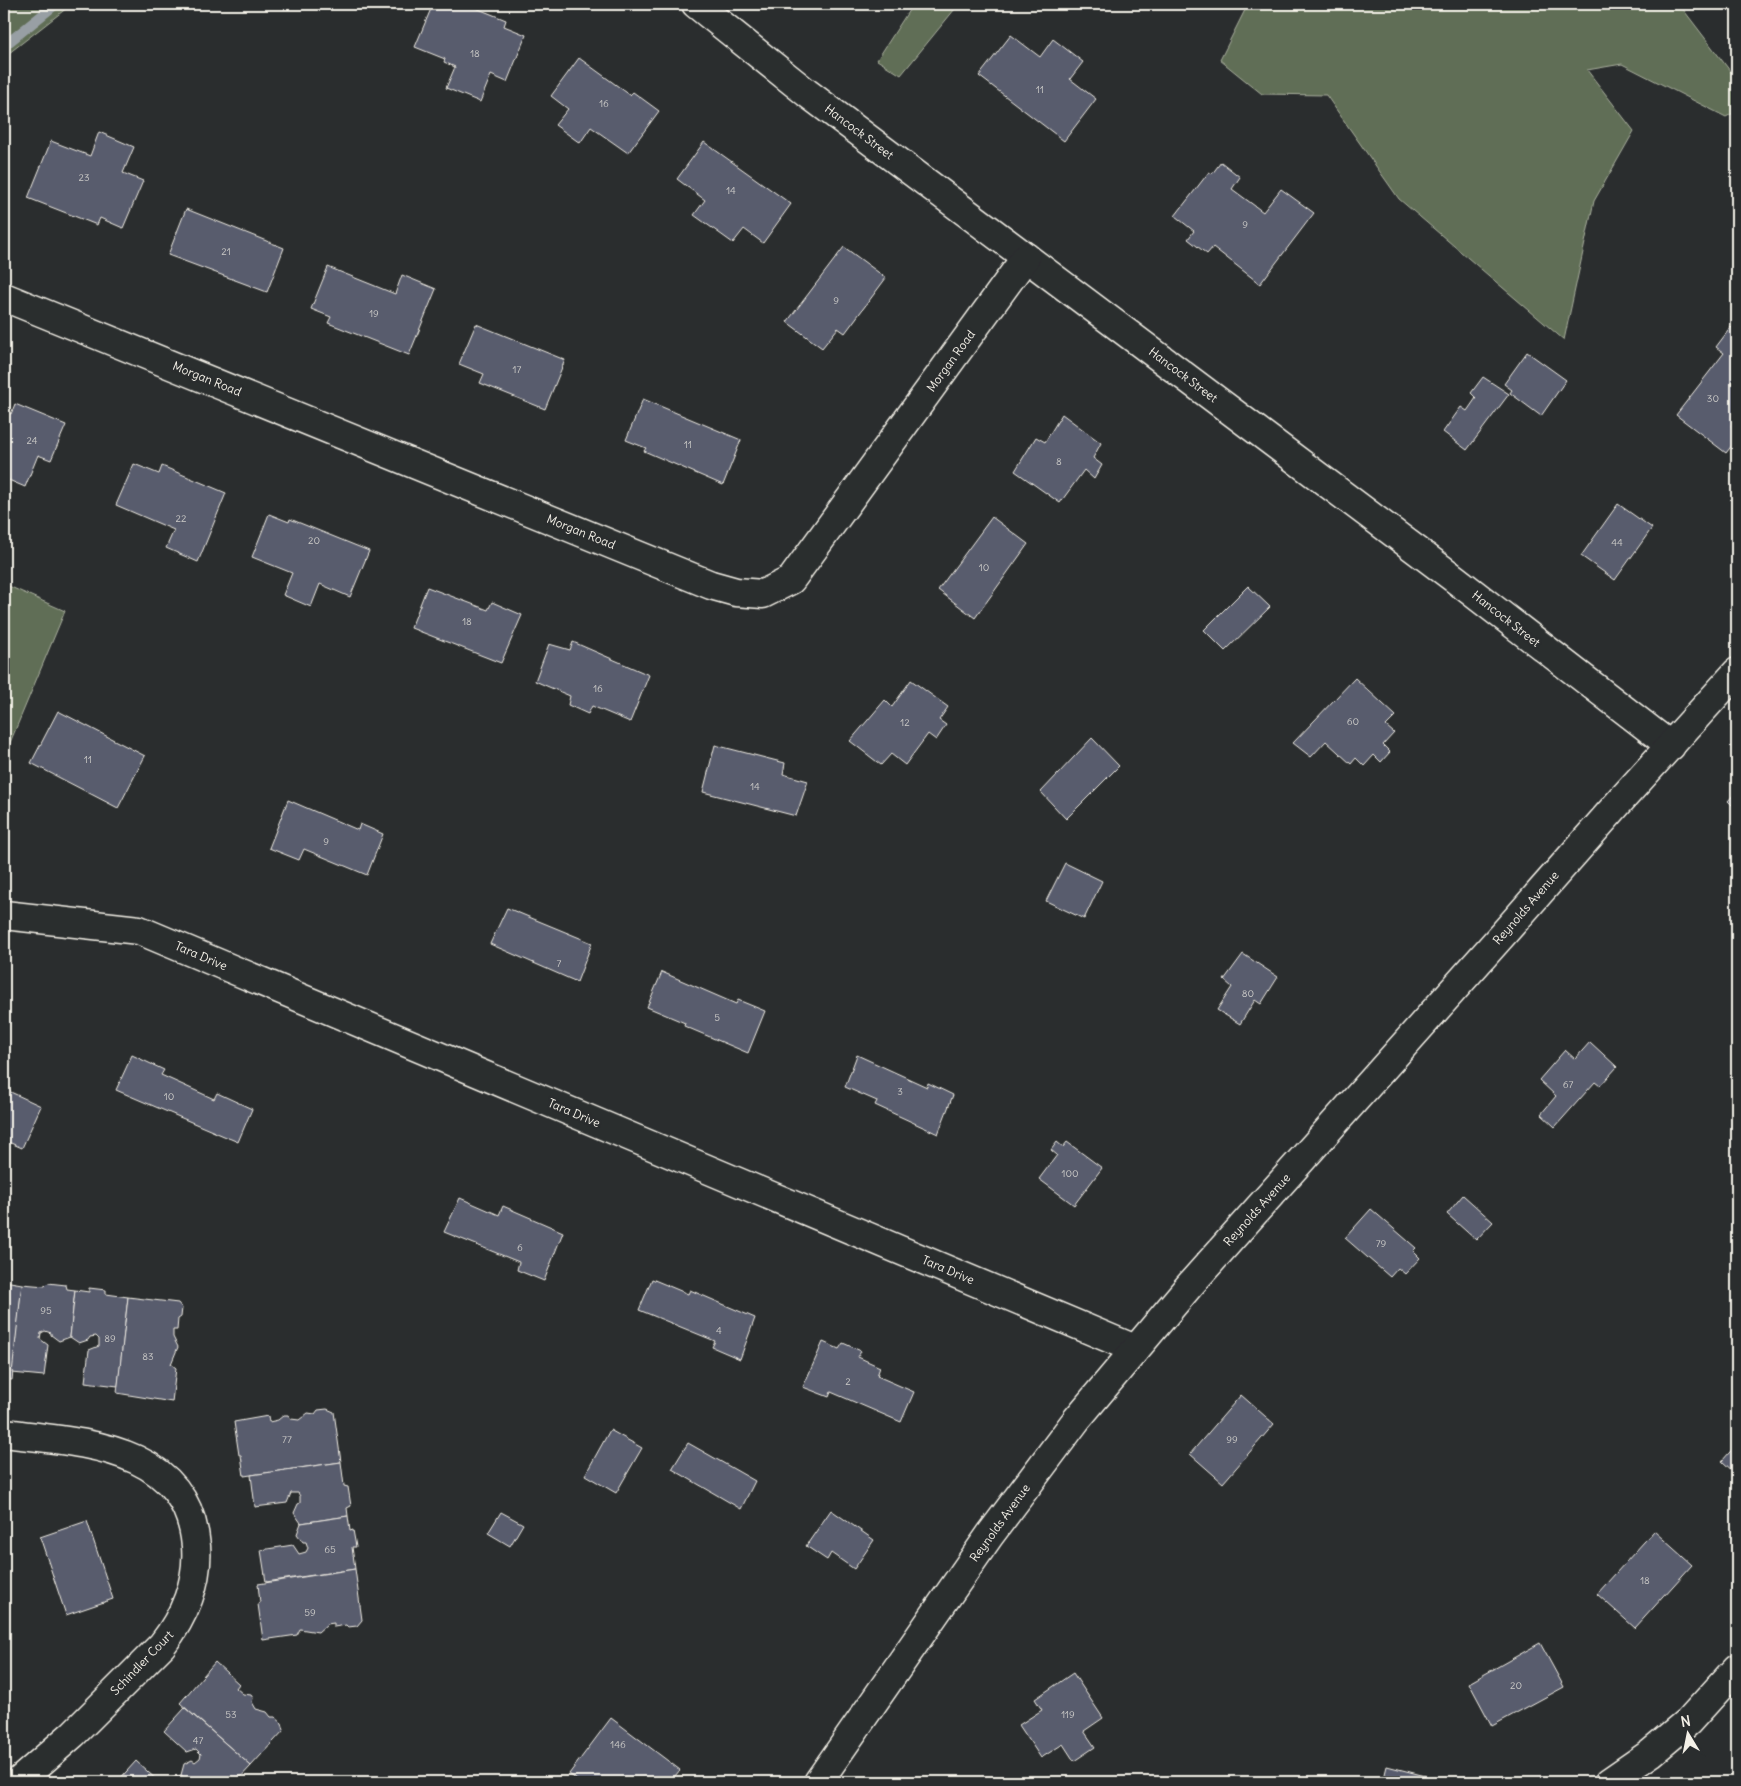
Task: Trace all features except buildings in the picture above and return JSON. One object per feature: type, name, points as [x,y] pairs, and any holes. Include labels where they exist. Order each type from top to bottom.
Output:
[{"type":"street","name":"Hancock Street","points":[[696,4],[807,92],[1455,579],[1670,746]]},
{"type":"street","name":"Morgan Road","points":[[4,297],[711,585],[736,592],[763,594],[791,580],[1026,257]]},
{"type":"street","name":"Reynolds Avenue","points":[[818,1782],[990,1535],[1077,1419],[1189,1286],[1737,672]]},
{"type":"street","name":"Tara Drive","points":[[4,915],[139,930],[1135,1349]]},
{"type":"street","name":"Schindler Court","points":[[4,1434],[91,1445],[139,1460],[160,1474],[176,1489],[187,1507],[195,1532],[197,1558],[192,1587],[184,1611],[168,1637],[73,1734],[18,1782]]},
{"type":"street","points":[[1609,1782],[1651,1753],[1688,1722],[1737,1668]]},
{"type":"green space","points":[[4,4],[72,4],[4,57]]},
{"type":"green space","points":[[913,4],[959,4],[901,75],[877,60]]},
{"type":"green space","points":[[1248,4],[1679,4],[1737,80],[1737,111],[1726,117],[1622,64],[1587,70],[1634,131],[1594,201],[1564,340],[1399,199],[1326,95],[1262,94],[1220,60]]},
{"type":"green space","points":[[4,584],[65,611],[4,757]]},
{"type":"waterway","points":[[4,46],[56,4]]}]
